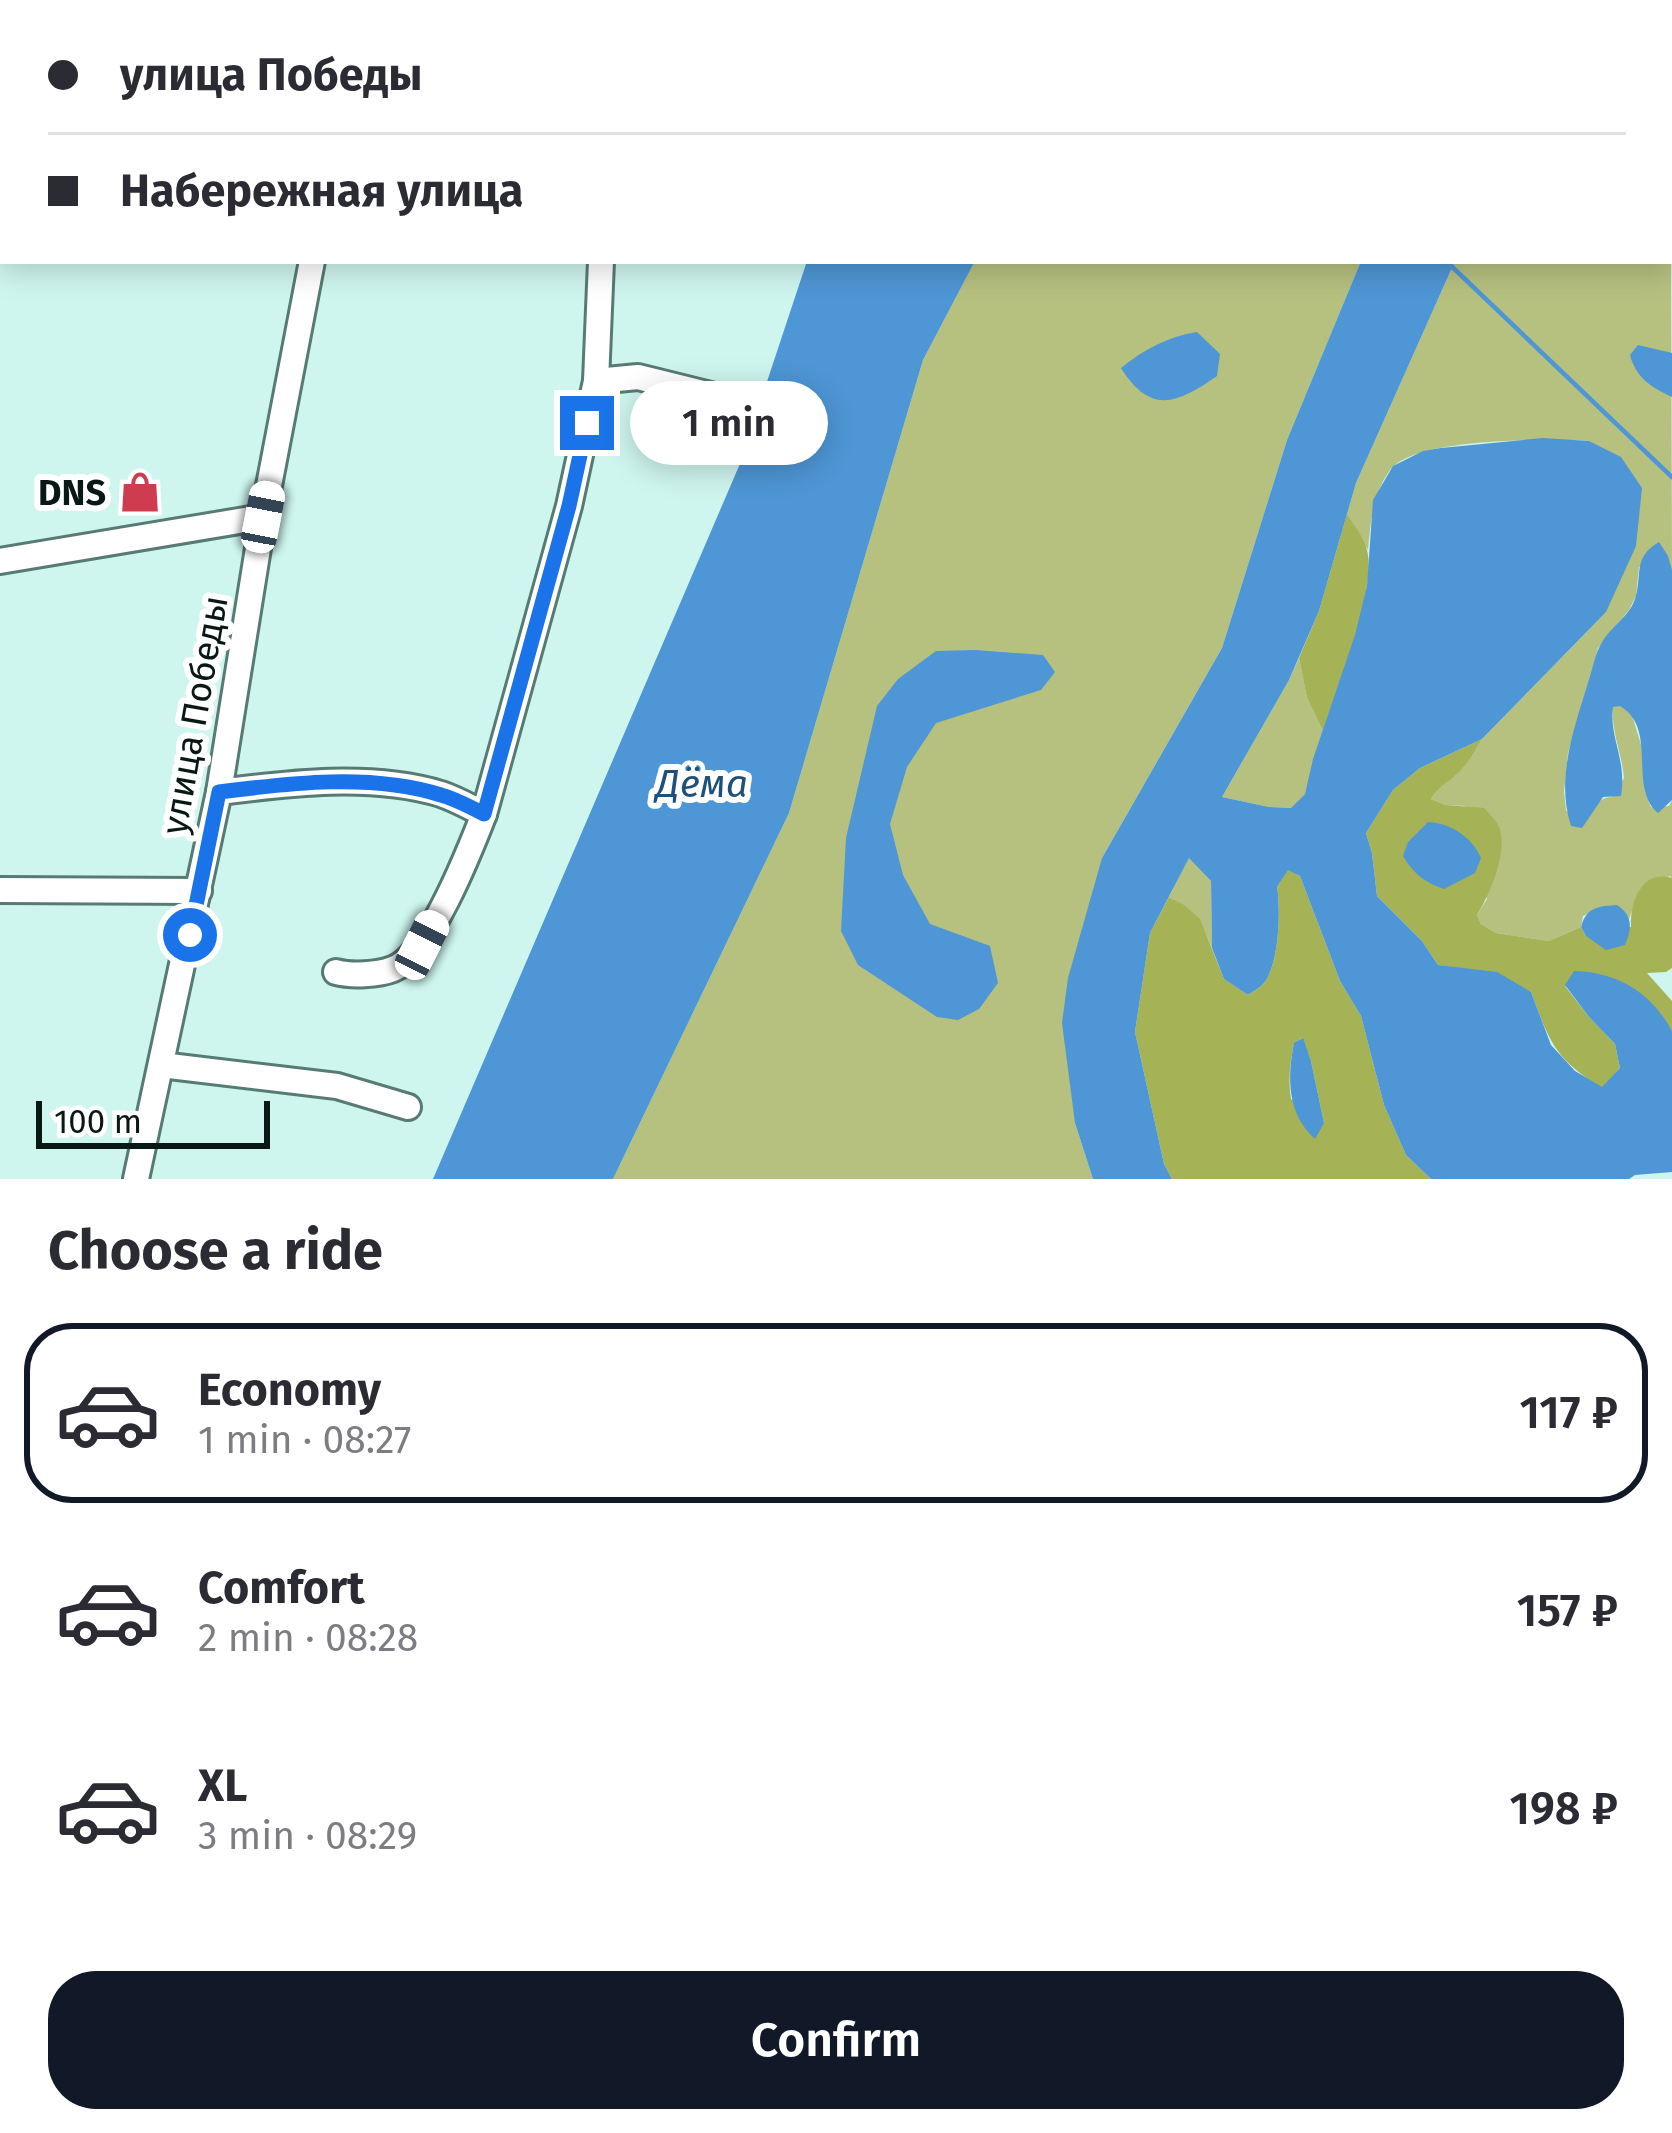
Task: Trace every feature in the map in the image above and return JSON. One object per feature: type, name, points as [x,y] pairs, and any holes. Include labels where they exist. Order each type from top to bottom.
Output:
[{"type":"street","name":"улица Победы","points":[[136,1179],[219,792],[263,517],[311,264]]},
{"type":"street","points":[[336,972],[392,970],[422,945],[484,814],[569,506],[596,381],[601,264]]},
{"type":"street","points":[[596,381],[638,376],[743,403]]},
{"type":"street","points":[[0,561],[263,517]]},
{"type":"street","points":[[219,792],[305,782],[393,786],[442,795],[484,814]]},
{"type":"street","points":[[0,890],[199,891]]},
{"type":"street","points":[[161,1065],[337,1086],[408,1107]]},
{"type":"green space","points":[[973,264],[1360,264],[1287,440],[1222,648],[1102,858],[1075,1123],[1093,1179],[613,1179],[789,813],[923,360]]},
{"type":"green space","points":[[1454,264],[1671,264],[1672,570],[1639,567],[1636,596],[1629,610],[1598,648],[1568,753],[1564,792],[1566,810],[1581,828],[1597,804],[1612,797],[1624,778],[1613,707],[1620,705],[1631,712],[1643,751],[1645,792],[1651,807],[1669,806],[1672,800],[1672,878],[1640,889],[1629,919],[1620,908],[1609,906],[1583,916],[1581,927],[1549,941],[1496,933],[1481,924],[1477,915],[1487,899],[1465,806],[1431,799],[1463,768],[1482,739],[1606,612],[1590,441],[1484,442],[1404,459],[1390,470],[1379,489],[1368,550],[1347,514],[1356,483]]},
{"type":"green space","points":[[1347,514],[1366,547],[1367,586],[1355,638],[1323,731],[1307,698],[1299,658],[1319,611]]},
{"type":"green space","points":[[1299,658],[1307,698],[1323,731],[1305,794],[1292,808],[1222,797],[1289,680]]},
{"type":"green space","points":[[1482,739],[1463,768],[1431,799],[1484,808],[1501,833],[1493,883],[1477,915],[1481,924],[1496,933],[1549,941],[1581,927],[1586,936],[1631,927],[1640,889],[1653,878],[1672,878],[1672,968],[1647,973],[1672,1001],[1672,1031],[1651,1004],[1565,986],[1615,1044],[1620,1068],[1602,1088],[1556,1048],[1531,992],[1438,965],[1422,941],[1377,896],[1366,833],[1393,790],[1420,768]]},
{"type":"green space","points":[[1189,857],[1211,881],[1212,948],[1196,918],[1169,897]]},
{"type":"green space","points":[[1288,869],[1300,876],[1340,981],[1361,1016],[1384,1105],[1406,1155],[1431,1179],[1172,1179],[1164,1164],[1135,1032],[1150,933],[1169,897],[1184,905],[1200,919],[1224,979],[1248,995],[1264,983],[1273,964],[1279,922],[1277,887]],"holes":[[[1302,1038],[1324,1123],[1291,1099],[1294,1044]]]},
{"type":"water","name":"Дёма","points":[[806,264],[973,264],[923,360],[789,813],[613,1179],[433,1179],[739,466]]},
{"type":"water","points":[[1360,264],[1454,264],[1356,483],[1319,611],[1289,680],[1222,797],[1269,807],[1291,808],[1305,794],[1367,586],[1373,500],[1393,466],[1441,448],[1543,438],[1589,441],[1621,457],[1642,488],[1636,546],[1606,612],[1482,739],[1420,768],[1393,790],[1366,833],[1377,896],[1422,941],[1438,965],[1497,972],[1531,992],[1551,1045],[1575,1071],[1602,1087],[1620,1068],[1615,1044],[1565,985],[1574,971],[1618,980],[1654,1005],[1672,1031],[1672,1172],[1629,1179],[1431,1179],[1406,1155],[1384,1105],[1361,1016],[1340,981],[1300,876],[1288,870],[1277,887],[1279,922],[1273,963],[1264,983],[1248,995],[1224,979],[1212,948],[1211,881],[1189,858],[1150,933],[1135,1032],[1164,1164],[1172,1179],[1093,1179],[1075,1123],[1062,1023],[1068,978],[1102,858],[1222,648],[1287,440]]},
{"type":"water","points":[[1197,332],[1220,354],[1217,376],[1190,393],[1154,399],[1121,368],[1157,345]]},
{"type":"water","points":[[1638,345],[1672,353],[1672,397],[1636,370],[1630,355]]},
{"type":"water","points":[[1659,542],[1672,570],[1672,800],[1658,813],[1649,802],[1638,729],[1632,716],[1620,706],[1613,707],[1621,796],[1603,797],[1582,828],[1571,826],[1566,771],[1596,656],[1632,605],[1642,560]]},
{"type":"water","points":[[936,651],[1043,655],[1055,672],[1041,690],[936,723],[907,767],[890,824],[903,875],[930,924],[990,946],[998,983],[979,1009],[958,1020],[937,1017],[858,965],[841,931],[846,838],[877,706],[898,679]]},
{"type":"water","points":[[1428,822],[1452,828],[1472,844],[1481,858],[1475,873],[1444,889],[1416,873],[1403,856],[1408,842]]},
{"type":"water","points":[[1617,905],[1628,918],[1629,933],[1625,945],[1606,950],[1581,927],[1594,909]]},
{"type":"water","points":[[1303,1038],[1324,1123],[1315,1139],[1299,1118],[1291,1095],[1294,1043]]},
{"type":"waterway","points":[[1449,264],[1672,477]]},
{"type":"place","name":"DNS","points":[[140,492]]},
{"type":"route","points":[[190,935],[219,792],[305,782],[393,786],[442,795],[484,814],[569,506],[587,423]]}]
